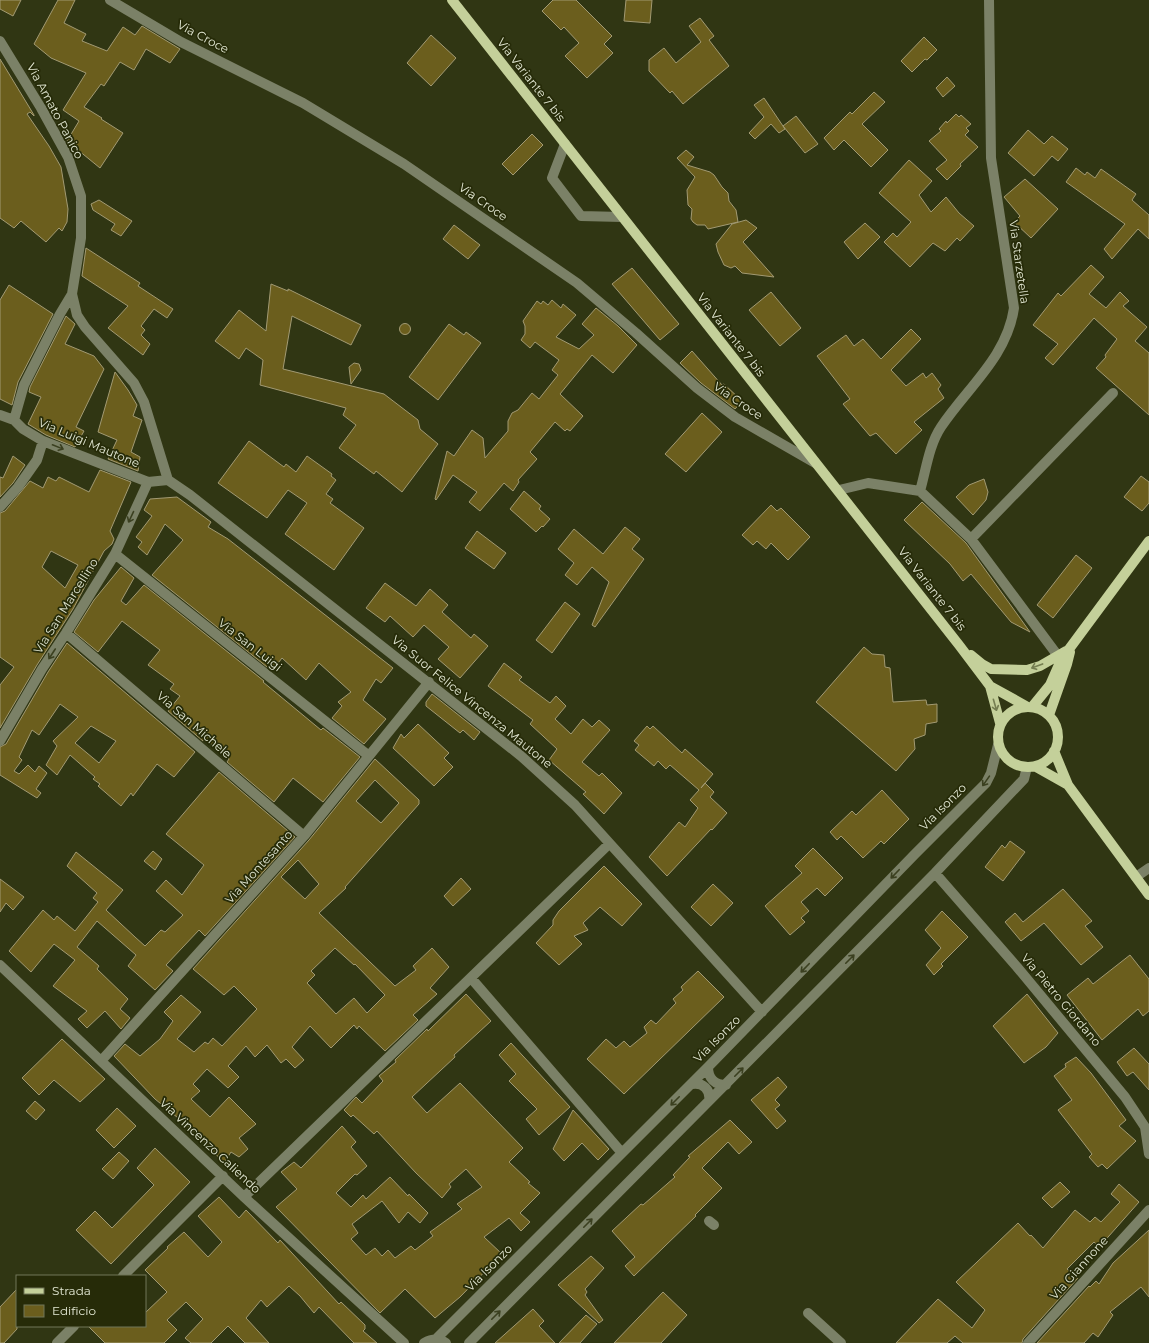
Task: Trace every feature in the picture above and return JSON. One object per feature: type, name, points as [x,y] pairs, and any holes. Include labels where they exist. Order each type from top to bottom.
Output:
[{"type":"main road","name":"Via Variante 7 bis","points":[[452,0],[815,463],[839,490],[959,645],[990,686],[1000,723]]},
{"type":"main road","points":[[959,645],[982,664],[991,669],[1027,670],[1060,658],[1071,648],[1149,541]]},
{"type":"main road","points":[[1049,716],[1071,648]]},
{"type":"main road","points":[[1029,707],[1050,685],[1060,658]]},
{"type":"main road","name":"Via Variante 7 bis","points":[[990,686],[1029,707]]},
{"type":"main road","points":[[1031,767],[1043,764],[1054,751],[1058,742],[1058,732],[1055,723],[1042,710],[1029,707],[1017,708],[1010,712],[1000,723],[998,730],[998,745],[1002,754],[1009,761],[1017,765],[1031,767],[1068,786]]},
{"type":"main road","points":[[1054,751],[1068,786],[1149,895]]},
{"type":"street","name":"Via Croce","points":[[110,0],[182,42],[303,103],[404,164],[577,283],[636,333],[697,388],[735,417],[815,463]]},
{"type":"street","name":"Via Starzetella","points":[[920,491],[933,442],[941,428],[980,378],[1001,347],[1012,320],[1014,308],[991,158],[989,0]]},
{"type":"street","name":"Via Amato Panico","points":[[0,41],[41,108],[68,157],[81,196],[81,238],[72,294],[77,315],[85,327],[134,383],[144,402],[168,480]]},
{"type":"street","points":[[565,144],[552,178],[581,216],[622,217]]},
{"type":"street","points":[[14,420],[24,385],[60,314],[72,294]]},
{"type":"street","points":[[971,539],[1114,393]]},
{"type":"street","name":"Via Luigi Mautone","points":[[0,414],[14,420],[23,429],[43,441],[148,482]]},
{"type":"street","points":[[0,507],[18,487],[37,460],[43,441]]},
{"type":"street","points":[[148,482],[168,480]]},
{"type":"street","name":"Via Suor Felice Vincenza Mautone","points":[[168,480],[196,500],[429,682],[521,756],[575,805],[762,1012]]},
{"type":"street","name":"Via San Marcellino","points":[[0,741],[42,669],[115,554],[148,482]]},
{"type":"street","points":[[839,490],[868,483],[920,491],[971,539],[1060,658]]},
{"type":"street","name":"Via San Luigi","points":[[115,554],[369,756]]},
{"type":"street","name":"Via San Michele","points":[[66,633],[304,836]]},
{"type":"street","name":"Via Montesanto","points":[[101,1061],[304,836],[429,682]]},
{"type":"street","name":"Via Isonzo","points":[[436,1339],[692,1084],[986,783],[996,759],[998,745]]},
{"type":"street","points":[[469,1343],[935,873],[1024,779],[1031,767]]},
{"type":"street","points":[[244,1197],[609,844]]},
{"type":"street","points":[[1136,877],[1149,868]]},
{"type":"street","name":"Via Pietro Giordano","points":[[935,873],[1017,967],[1125,1097],[1144,1126],[1149,1154]]},
{"type":"street","name":"Via Vincenzo Caliendo","points":[[0,965],[244,1197],[404,1343]]},
{"type":"street","points":[[471,978],[622,1153]]},
{"type":"street","points":[[708,1067],[712,1080],[719,1084],[726,1084]]},
{"type":"street","points":[[692,1084],[699,1084],[706,1088],[709,1094],[709,1101]]},
{"type":"street","points":[[125,1275],[223,1176]]},
{"type":"street","name":"Via Giannone","points":[[1028,1343],[1149,1210]]},
{"type":"street","points":[[808,1312],[841,1343]]},
{"type":"street","points":[[56,1343],[73,1327]]},
{"type":"street","points":[[424,1343],[436,1339],[446,1343]]},
{"type":"building","points":[[0,0],[21,0],[13,16],[0,9]]},
{"type":"building","points":[[58,0],[75,0],[64,23],[86,34],[82,41],[107,51],[123,27],[135,35],[142,26],[180,49],[170,63],[146,49],[134,70],[120,62],[104,86],[101,84],[84,107],[123,133],[100,168],[67,141],[79,121],[63,110],[86,73],[51,58],[34,44]]},
{"type":"building","points":[[553,0],[576,0],[612,36],[604,44],[613,53],[587,78],[565,56],[579,43],[564,27],[561,30],[542,11]]},
{"type":"building","points":[[626,0],[652,0],[650,23],[624,21]]},
{"type":"building","points":[[700,18],[714,36],[709,40],[729,66],[683,104],[672,91],[670,93],[649,71],[649,60],[664,48],[676,63],[701,42],[689,26]]},
{"type":"building","points":[[431,35],[456,58],[431,86],[407,63]]},
{"type":"building","points":[[924,37],[937,50],[912,72],[901,61]]},
{"type":"building","points":[[0,59],[34,116],[30,112],[27,114],[49,146],[61,167],[68,209],[67,222],[62,231],[59,228],[46,242],[21,221],[14,228],[0,218]]},
{"type":"building","points":[[947,77],[955,86],[943,97],[936,88]]},
{"type":"building","points":[[874,92],[885,102],[862,124],[888,150],[871,167],[844,140],[834,150],[824,138],[850,112],[852,114]]},
{"type":"building","points":[[764,98],[785,129],[779,133],[771,124],[755,139],[749,133],[764,117],[754,105]]},
{"type":"building","points":[[956,114],[959,117],[961,115],[971,124],[966,128],[969,131],[965,135],[978,147],[960,164],[961,166],[947,180],[936,169],[947,160],[929,141],[941,131],[939,129],[946,121],[947,123]]},
{"type":"building","points":[[796,116],[818,144],[805,153],[783,126]]},
{"type":"building","points":[[1028,130],[1044,144],[1052,136],[1068,149],[1058,161],[1052,156],[1034,176],[1008,153]]},
{"type":"building","points":[[532,134],[543,145],[513,175],[502,164]]},
{"type":"building","points":[[686,150],[694,157],[687,165],[710,172],[728,193],[729,201],[736,210],[738,222],[708,229],[705,225],[697,225],[693,222],[691,219],[692,209],[688,205],[687,190],[695,177],[677,158]]},
{"type":"building","points":[[909,160],[932,181],[919,195],[931,212],[946,197],[959,213],[974,226],[960,241],[957,238],[945,251],[933,243],[910,267],[884,242],[893,233],[897,237],[911,222],[879,193]]},
{"type":"building","points":[[1076,168],[1085,175],[1087,172],[1095,178],[1101,169],[1136,194],[1132,200],[1149,215],[1149,239],[1138,229],[1112,259],[1104,249],[1125,224],[1066,182]]},
{"type":"building","points":[[1025,179],[1058,209],[1031,238],[1014,222],[1020,216],[1004,197]]},
{"type":"building","points":[[99,200],[132,221],[121,236],[111,230],[115,224],[93,210],[91,204]]},
{"type":"building","points":[[746,220],[757,228],[743,242],[774,277],[742,273],[735,266],[731,268],[724,265],[716,244],[732,224]]},
{"type":"building","points":[[865,223],[880,237],[858,259],[844,242]]},
{"type":"building","points":[[454,225],[480,245],[468,259],[443,239]]},
{"type":"building","points":[[86,248],[140,283],[138,286],[173,309],[167,318],[154,309],[141,326],[145,330],[141,335],[150,344],[143,355],[108,328],[128,306],[82,276]]},
{"type":"building","points":[[1091,265],[1104,277],[1089,294],[1106,308],[1120,292],[1129,301],[1123,306],[1147,327],[1135,341],[1149,353],[1149,415],[1096,368],[1106,357],[1105,355],[1117,339],[1094,318],[1053,365],[1045,358],[1058,344],[1033,325],[1058,293],[1061,296]]},
{"type":"building","points":[[632,268],[679,324],[660,340],[612,284]]},
{"type":"building","points":[[271,284],[288,291],[288,289],[361,325],[351,345],[292,316],[283,369],[384,394],[418,420],[420,429],[438,444],[402,492],[376,471],[374,474],[339,448],[356,425],[343,415],[346,408],[260,385],[263,360],[246,348],[239,359],[215,341],[239,310],[266,331]]},
{"type":"building","points":[[9,285],[53,314],[18,382],[12,405],[0,399],[0,300]]},
{"type":"building","points":[[771,292],[801,328],[780,346],[749,310]]},
{"type":"building","points":[[552,300],[561,308],[563,304],[576,315],[556,337],[579,349],[594,335],[582,324],[596,308],[618,326],[637,345],[613,373],[592,355],[560,394],[583,416],[570,431],[567,429],[565,431],[555,422],[530,452],[537,459],[518,480],[519,482],[513,491],[504,483],[480,511],[469,502],[477,492],[453,475],[436,500],[447,451],[454,456],[472,430],[483,438],[485,458],[508,431],[508,421],[512,413],[518,410],[532,393],[539,399],[558,375],[552,370],[559,360],[535,342],[530,348],[521,340],[525,334],[525,326],[523,321],[537,301],[541,304],[543,301],[548,305]]},
{"type":"building","points":[[66,316],[75,324],[65,344],[94,356],[104,369],[76,427],[84,431],[75,447],[46,435],[28,424],[41,397],[29,392],[30,387]]},
{"type":"building","points":[[405,323],[409,325],[411,329],[409,333],[405,335],[401,333],[399,329],[401,325]]},
{"type":"building","points":[[449,324],[464,335],[466,332],[481,343],[438,400],[409,377]]},
{"type":"building","points":[[911,329],[921,339],[891,370],[906,386],[923,373],[926,378],[932,373],[941,385],[938,389],[944,398],[914,422],[922,430],[896,454],[876,433],[870,436],[843,404],[850,399],[817,356],[846,335],[854,346],[863,339],[881,359]]},
{"type":"building","points":[[692,351],[722,385],[724,384],[742,401],[735,409],[701,383],[680,363]]},
{"type":"building","points":[[354,363],[359,364],[361,370],[351,384],[349,367]]},
{"type":"building","points":[[115,372],[137,405],[133,416],[142,420],[131,452],[140,457],[138,471],[108,459],[117,440],[98,432]]},
{"type":"building","points":[[702,413],[722,432],[686,472],[665,454]]},
{"type":"building","points":[[249,441],[284,467],[286,464],[296,472],[307,456],[332,474],[331,476],[336,480],[326,494],[333,499],[330,503],[364,528],[334,570],[285,534],[307,503],[288,490],[267,518],[218,483]]},
{"type":"building","points":[[13,456],[25,465],[13,483],[0,497],[0,477],[3,478]]},
{"type":"building","points":[[100,470],[131,482],[110,531],[114,539],[112,544],[104,551],[73,609],[37,665],[0,728],[0,685],[14,667],[0,657],[0,513],[5,511],[30,481],[43,488],[48,477],[56,481],[59,477],[89,492]],"holes":[[[51,551],[78,565],[65,588],[42,567]]]},
{"type":"building","points":[[1141,476],[1149,482],[1149,503],[1142,511],[1124,497]]},
{"type":"building","points":[[984,479],[988,492],[986,500],[973,515],[956,497],[969,485]]},
{"type":"building","points":[[524,491],[541,506],[539,509],[550,519],[536,532],[510,509]]},
{"type":"building","points":[[177,497],[211,522],[208,527],[228,539],[393,668],[381,683],[376,679],[363,700],[386,719],[364,744],[332,718],[342,706],[338,702],[351,692],[319,663],[306,680],[282,658],[272,671],[152,575],[183,540],[165,524],[147,555],[138,547],[142,542],[136,537],[152,516],[144,510],[150,499]]},
{"type":"building","points":[[922,502],[966,543],[1030,632],[1011,622],[971,574],[963,581],[950,564],[904,520]]},
{"type":"building","points":[[771,505],[777,511],[781,508],[810,537],[788,560],[771,543],[766,549],[757,541],[753,545],[742,535]]},
{"type":"building","points":[[625,527],[640,539],[632,549],[644,559],[595,627],[592,625],[609,582],[592,567],[577,585],[565,575],[574,563],[558,549],[574,529],[603,554]]},
{"type":"building","points":[[477,531],[506,553],[494,569],[465,548]]},
{"type":"building","points":[[1076,555],[1092,568],[1053,618],[1037,605]]},
{"type":"building","points":[[121,567],[134,578],[121,601],[126,605],[144,585],[264,681],[263,682],[321,730],[323,728],[360,757],[323,802],[293,778],[274,802],[227,762],[229,759],[205,739],[203,741],[168,711],[180,696],[170,689],[174,684],[148,665],[160,650],[122,621],[98,652],[74,632],[94,600]]},
{"type":"building","points":[[385,583],[416,606],[430,589],[448,605],[442,612],[471,638],[474,634],[488,646],[460,678],[438,659],[449,647],[424,625],[413,637],[390,616],[385,622],[366,608]]},
{"type":"building","points":[[565,602],[580,614],[552,653],[536,640]]},
{"type":"building","points":[[67,643],[195,752],[174,777],[157,764],[133,796],[131,793],[121,806],[98,786],[100,784],[93,779],[95,777],[70,755],[57,775],[46,765],[57,746],[53,741],[78,717],[60,704],[39,735],[32,730],[19,757],[22,760],[14,771],[19,774],[28,765],[35,772],[39,766],[47,773],[36,789],[41,793],[37,798],[0,775],[0,747],[6,744],[48,672]],"holes":[[[91,726],[116,741],[99,763],[75,743]]]},
{"type":"building","points":[[864,647],[872,654],[884,655],[885,667],[890,668],[893,702],[926,700],[927,705],[937,704],[937,722],[926,724],[925,735],[914,739],[915,749],[896,771],[816,702]]},
{"type":"building","points":[[504,663],[522,677],[519,680],[550,703],[556,696],[566,706],[555,719],[571,734],[583,719],[592,727],[599,720],[610,730],[582,762],[599,776],[602,773],[622,793],[604,814],[583,794],[586,792],[549,760],[557,749],[530,724],[533,720],[488,686]]},
{"type":"building","points":[[432,694],[480,732],[474,740],[463,730],[460,733],[426,706],[426,702]]},
{"type":"building","points":[[418,724],[449,753],[444,758],[453,767],[434,786],[393,748],[401,734],[404,738]]},
{"type":"building","points":[[647,726],[650,729],[653,726],[682,753],[685,749],[713,774],[705,783],[714,792],[710,797],[727,813],[667,876],[649,857],[679,822],[685,827],[698,808],[690,800],[699,790],[670,765],[666,769],[658,761],[654,766],[635,750],[639,745],[634,741]]},
{"type":"building","points":[[375,759],[419,800],[419,804],[345,887],[346,888],[319,913],[395,986],[416,970],[413,966],[432,948],[449,967],[430,988],[437,994],[413,1015],[418,1020],[385,1051],[359,1026],[357,1029],[354,1025],[331,1048],[310,1026],[292,1047],[304,1060],[295,1068],[286,1059],[281,1063],[267,1045],[255,1057],[246,1046],[228,1066],[239,1077],[228,1088],[207,1069],[193,1084],[200,1091],[191,1099],[210,1117],[229,1097],[256,1124],[239,1138],[248,1149],[239,1157],[231,1152],[224,1163],[195,1132],[155,1099],[114,1056],[125,1044],[140,1056],[160,1039],[173,1021],[164,1012],[181,995],[201,1012],[177,1039],[194,1052],[205,1042],[208,1044],[213,1038],[222,1046],[257,1009],[234,986],[224,995],[193,969],[309,840]],"holes":[[[375,780],[399,803],[381,823],[356,801]],[[298,860],[319,884],[305,899],[281,877]],[[335,948],[354,965],[355,964],[385,995],[367,1013],[354,998],[336,1014],[307,983],[315,975],[311,971]]]},
{"type":"building","points":[[219,772],[295,837],[205,936],[199,930],[166,965],[173,971],[155,990],[128,966],[136,955],[97,921],[77,947],[99,966],[97,969],[128,999],[120,1009],[130,1018],[121,1029],[105,1011],[87,1028],[78,1019],[87,1011],[53,986],[75,960],[54,944],[31,972],[9,951],[43,910],[54,920],[57,916],[75,931],[98,902],[93,898],[97,893],[67,866],[76,852],[123,890],[106,910],[145,946],[161,930],[165,932],[183,915],[156,891],[166,880],[182,895],[204,865],[166,834]]},
{"type":"building","points":[[882,790],[909,819],[884,844],[881,841],[863,858],[841,836],[837,840],[830,832],[852,811],[856,815]]},
{"type":"building","points":[[1010,841],[1025,852],[1003,881],[985,867],[1002,845],[1005,848]]},
{"type":"building","points":[[813,848],[843,878],[825,896],[817,888],[801,902],[809,911],[801,918],[805,922],[790,935],[765,906],[802,873],[795,866]]},
{"type":"building","points":[[153,851],[162,859],[155,870],[144,861]]},
{"type":"building","points":[[604,866],[642,904],[622,926],[600,907],[583,923],[588,930],[574,936],[582,944],[559,965],[536,943],[553,925],[553,920],[559,911]]},
{"type":"building","points":[[461,878],[471,889],[453,906],[444,896]]},
{"type":"building","points":[[0,879],[24,897],[13,910],[6,903],[0,912]]},
{"type":"building","points":[[713,884],[733,903],[711,926],[691,907]]},
{"type":"building","points":[[1063,889],[1092,921],[1085,926],[1103,947],[1081,965],[1044,923],[1021,941],[1005,922],[1015,913],[1023,922]]},
{"type":"building","points":[[942,911],[968,937],[941,964],[943,966],[934,975],[926,965],[941,948],[925,930]]},
{"type":"building","points":[[1130,955],[1149,979],[1149,1011],[1143,1016],[1138,1009],[1102,1040],[1067,995],[1088,978],[1093,984]]},
{"type":"building","points":[[698,971],[724,997],[624,1094],[587,1059],[606,1039],[616,1048],[624,1041],[630,1047],[647,1033],[644,1027],[651,1020],[656,1024],[676,1003],[673,999],[683,990],[681,987]]},
{"type":"building","points":[[466,994],[491,1021],[412,1097],[427,1113],[460,1083],[523,1148],[509,1162],[530,1182],[528,1183],[540,1193],[520,1213],[530,1222],[521,1231],[509,1218],[484,1237],[502,1254],[460,1297],[435,1318],[405,1289],[380,1313],[276,1207],[297,1189],[281,1172],[294,1162],[301,1168],[342,1126],[356,1142],[351,1147],[367,1166],[357,1175],[355,1174],[336,1193],[351,1207],[363,1195],[366,1199],[390,1177],[408,1196],[409,1194],[428,1213],[420,1223],[408,1212],[399,1223],[382,1201],[352,1224],[358,1233],[351,1239],[366,1255],[375,1248],[382,1256],[388,1250],[395,1258],[411,1246],[415,1250],[433,1236],[430,1232],[462,1209],[457,1204],[482,1187],[466,1169],[449,1184],[451,1187],[442,1198],[416,1173],[377,1131],[374,1134],[353,1115],[351,1117],[344,1110],[356,1097],[362,1103],[383,1081],[379,1076],[396,1062],[395,1060],[427,1029],[428,1031]]},
{"type":"building","points":[[1027,994],[1058,1033],[1046,1047],[1024,1063],[993,1026]]},
{"type":"building","points":[[62,1039],[105,1079],[80,1102],[54,1080],[39,1095],[22,1078]]},
{"type":"building","points":[[511,1043],[570,1107],[539,1135],[526,1119],[537,1109],[509,1081],[516,1074],[499,1055]]},
{"type":"building","points":[[1134,1048],[1149,1064],[1149,1090],[1133,1072],[1127,1076],[1117,1062]]},
{"type":"building","points":[[1076,1057],[1091,1073],[1126,1120],[1119,1126],[1136,1141],[1107,1169],[1102,1164],[1098,1167],[1089,1157],[1092,1154],[1058,1110],[1072,1100],[1054,1076],[1066,1067],[1065,1064]]},
{"type":"building","points":[[778,1077],[787,1087],[775,1100],[780,1105],[775,1109],[786,1121],[777,1129],[751,1100]]},
{"type":"building","points":[[35,1101],[45,1110],[36,1120],[26,1111]]},
{"type":"building","points":[[117,1108],[136,1126],[114,1148],[96,1130]]},
{"type":"building","points":[[573,1110],[609,1149],[598,1160],[582,1143],[564,1161],[553,1149]]},
{"type":"building","points":[[730,1120],[752,1142],[739,1154],[728,1142],[702,1168],[722,1188],[695,1215],[696,1216],[634,1276],[625,1266],[635,1257],[612,1231],[641,1204],[643,1205],[675,1177],[673,1175],[690,1157],[688,1156]]},
{"type":"building","points":[[155,1148],[190,1182],[111,1264],[76,1230],[95,1211],[112,1228],[154,1185],[137,1168]]},
{"type":"building","points":[[119,1152],[129,1161],[113,1179],[102,1169]]},
{"type":"building","points":[[1060,1182],[1070,1192],[1052,1208],[1042,1198]]},
{"type":"building","points":[[1119,1184],[1139,1202],[1101,1245],[1097,1245],[1094,1242],[1067,1269],[1078,1278],[1023,1339],[1022,1343],[963,1343],[955,1336],[947,1343],[896,1343],[938,1299],[972,1328],[985,1310],[956,1282],[1018,1223],[1043,1248],[1075,1210],[1090,1222],[1095,1217],[1101,1222],[1120,1202],[1111,1194]]},
{"type":"building","points":[[219,1197],[239,1218],[246,1210],[278,1243],[280,1240],[339,1304],[341,1302],[365,1325],[365,1329],[363,1331],[377,1343],[354,1343],[319,1307],[314,1313],[300,1296],[289,1286],[267,1307],[261,1300],[246,1318],[269,1343],[245,1343],[228,1326],[211,1343],[191,1343],[185,1338],[203,1319],[186,1302],[167,1320],[177,1330],[164,1343],[105,1343],[89,1327],[146,1327],[146,1312],[167,1292],[145,1270],[184,1232],[208,1257],[222,1242],[198,1216]]},
{"type":"building","points":[[1149,1230],[1149,1297],[1141,1287],[1110,1312],[1113,1315],[1098,1337],[1093,1333],[1084,1343],[1037,1343],[1089,1286],[1090,1287],[1096,1281],[1099,1284],[1113,1263]]},
{"type":"building","points":[[591,1256],[604,1268],[585,1289],[587,1292],[585,1295],[603,1320],[599,1323],[558,1285]]},
{"type":"building","points":[[16,1290],[17,1329],[4,1343],[0,1343],[0,1307]]},
{"type":"building","points":[[663,1292],[687,1315],[661,1343],[614,1343]]},
{"type":"building","points":[[533,1309],[544,1321],[539,1326],[555,1343],[495,1343]]},
{"type":"building","points":[[586,1315],[597,1324],[580,1343],[559,1343]]}]
